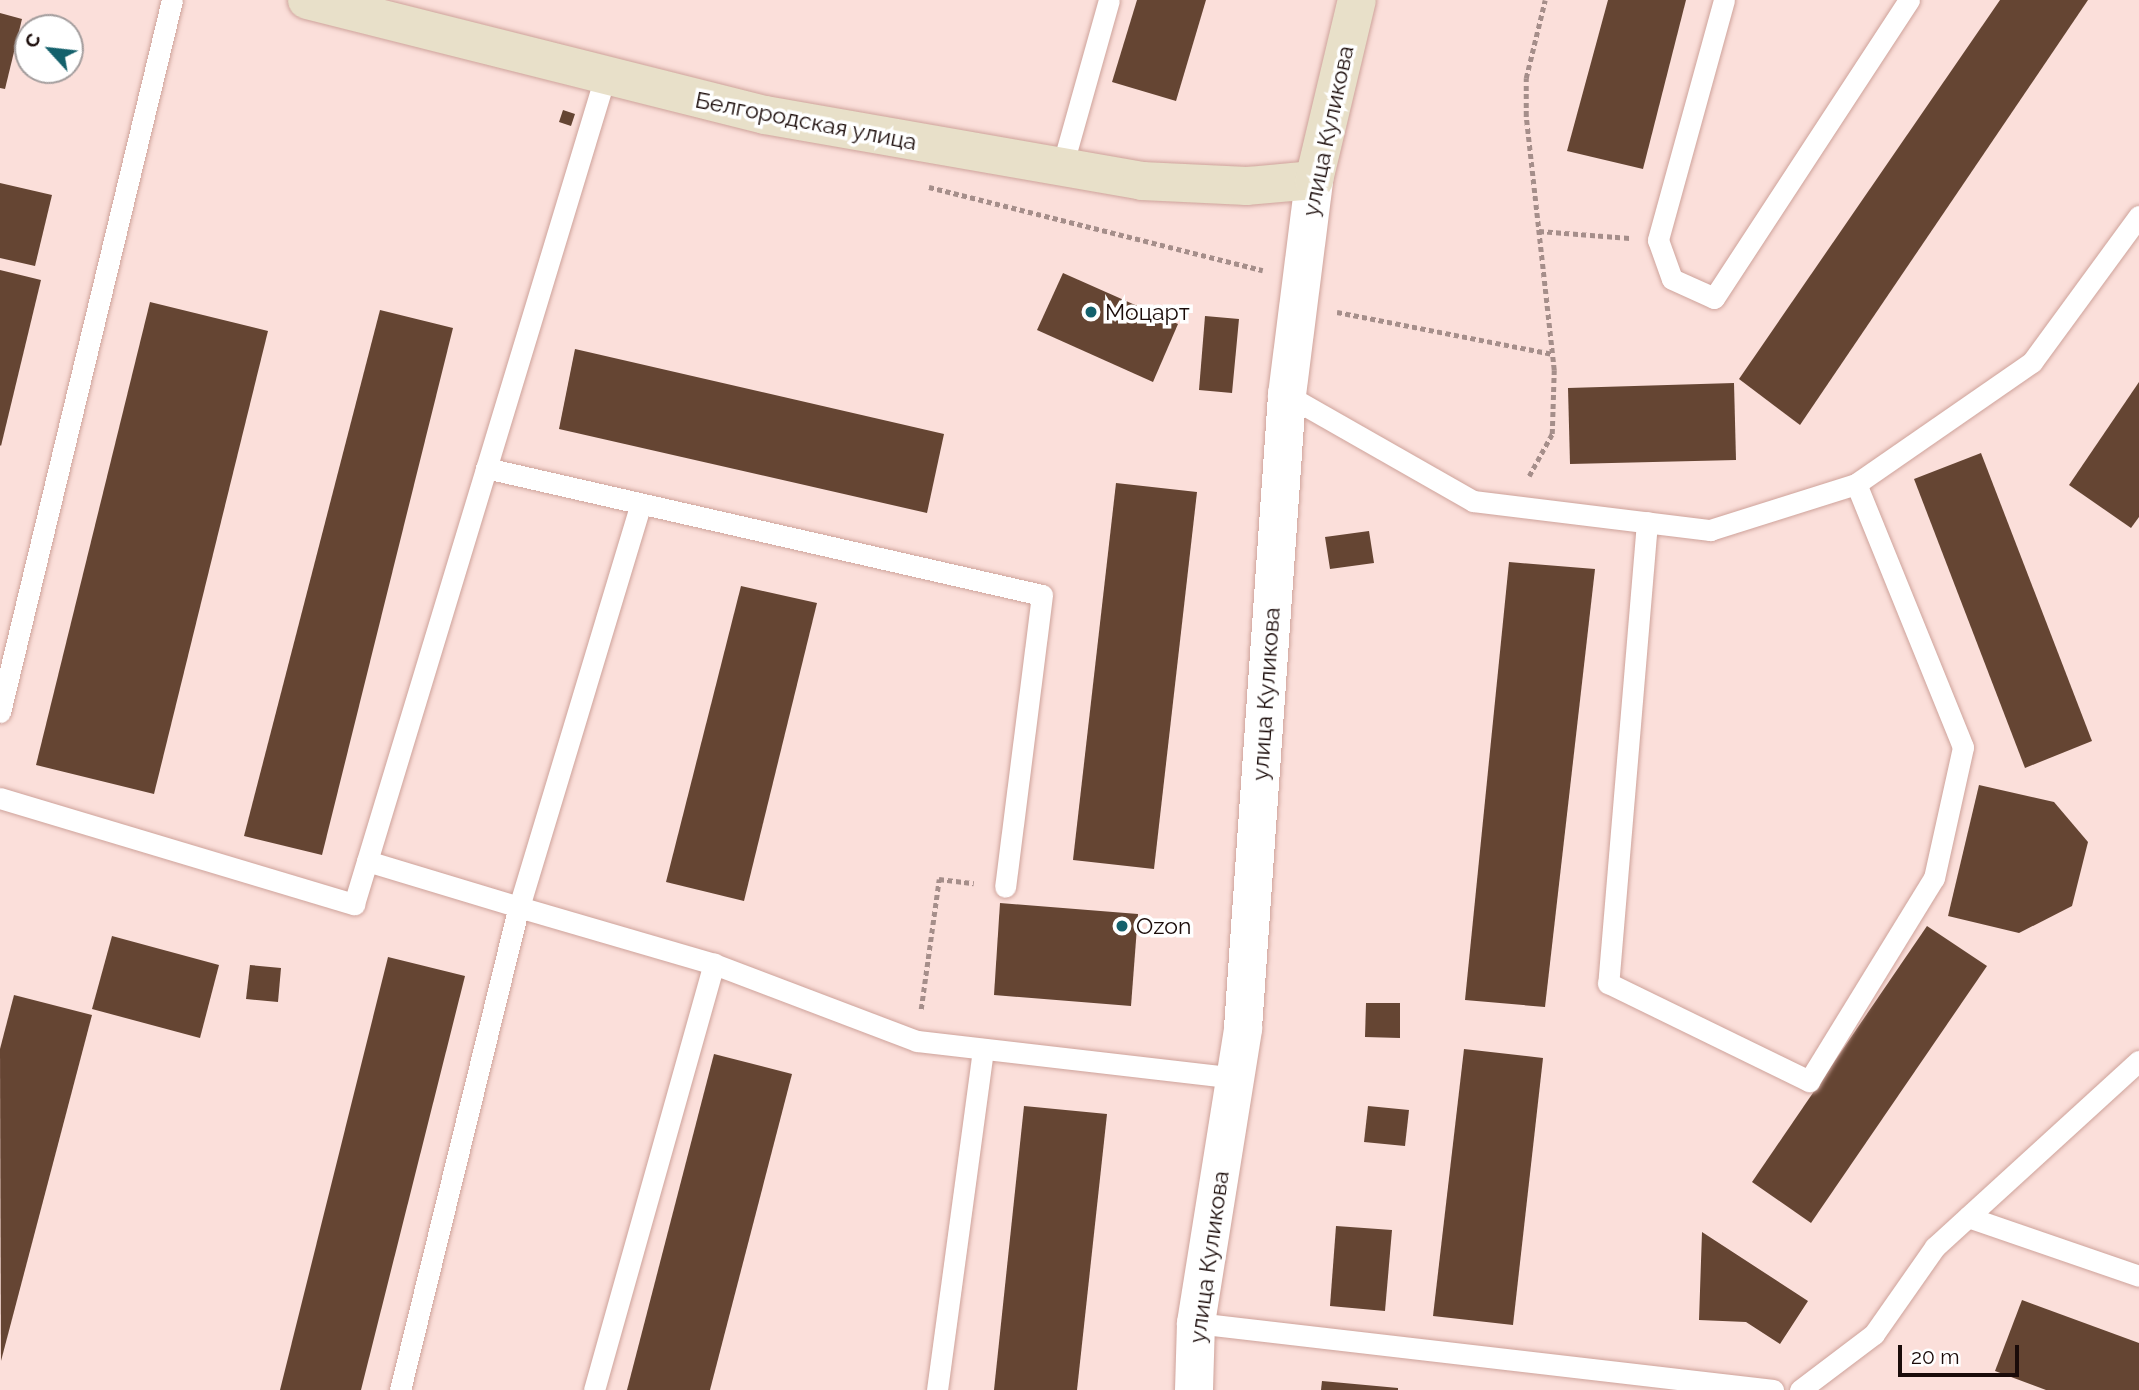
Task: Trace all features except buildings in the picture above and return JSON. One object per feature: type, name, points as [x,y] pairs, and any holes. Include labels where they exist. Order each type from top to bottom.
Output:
[{"type":"main road","name":"Белгородская улица","points":[[306,0],[604,80],[765,116],[1142,181],[1247,186],[1314,180]]},
{"type":"main road","name":"улица Куликова","points":[[1314,180],[1357,0]]},
{"type":"street","name":"улица Куликова","points":[[1194,1390],[1196,1323],[1237,1079],[1287,395],[1314,180]]},
{"type":"lane","points":[[0,712],[172,0]]},
{"type":"lane","points":[[1062,167],[1109,0]]},
{"type":"lane","points":[[1724,0],[1658,240],[1672,279],[1714,298],[1909,0]]},
{"type":"lane","points":[[0,798],[354,904],[604,80]]},
{"type":"lane","points":[[1287,395],[1473,501],[1710,530],[1856,484],[2032,362],[2139,216]]},
{"type":"lane","points":[[486,468],[1042,595],[1005,887]]},
{"type":"lane","points":[[1647,522],[1608,983],[1809,1081],[1934,878],[1963,747],[1856,484]]},
{"type":"lane","points":[[400,1390],[519,907],[641,504]]},
{"type":"lane","points":[[367,861],[714,964],[917,1041],[1237,1079]]},
{"type":"lane","points":[[594,1390],[714,964]]},
{"type":"lane","points":[[937,1390],[983,1049]]},
{"type":"lane","points":[[1800,1390],[1874,1334],[1935,1247],[2139,1060]]},
{"type":"lane","points":[[1968,1217],[2139,1276]]},
{"type":"lane","points":[[1196,1323],[1773,1390]]},
{"type":"path","points":[[1509,506],[1552,433],[1553,354],[1525,78],[1545,0]]},
{"type":"path","points":[[916,184],[1272,272],[1278,300],[1553,354]]},
{"type":"path","points":[[1539,232],[1658,240]]},
{"type":"path","points":[[917,1041],[939,879],[1005,887]]},
{"type":"place","name":"Моцарт","points":[[1091,312]]},
{"type":"place","name":"Ozon","points":[[1122,926]]}]
